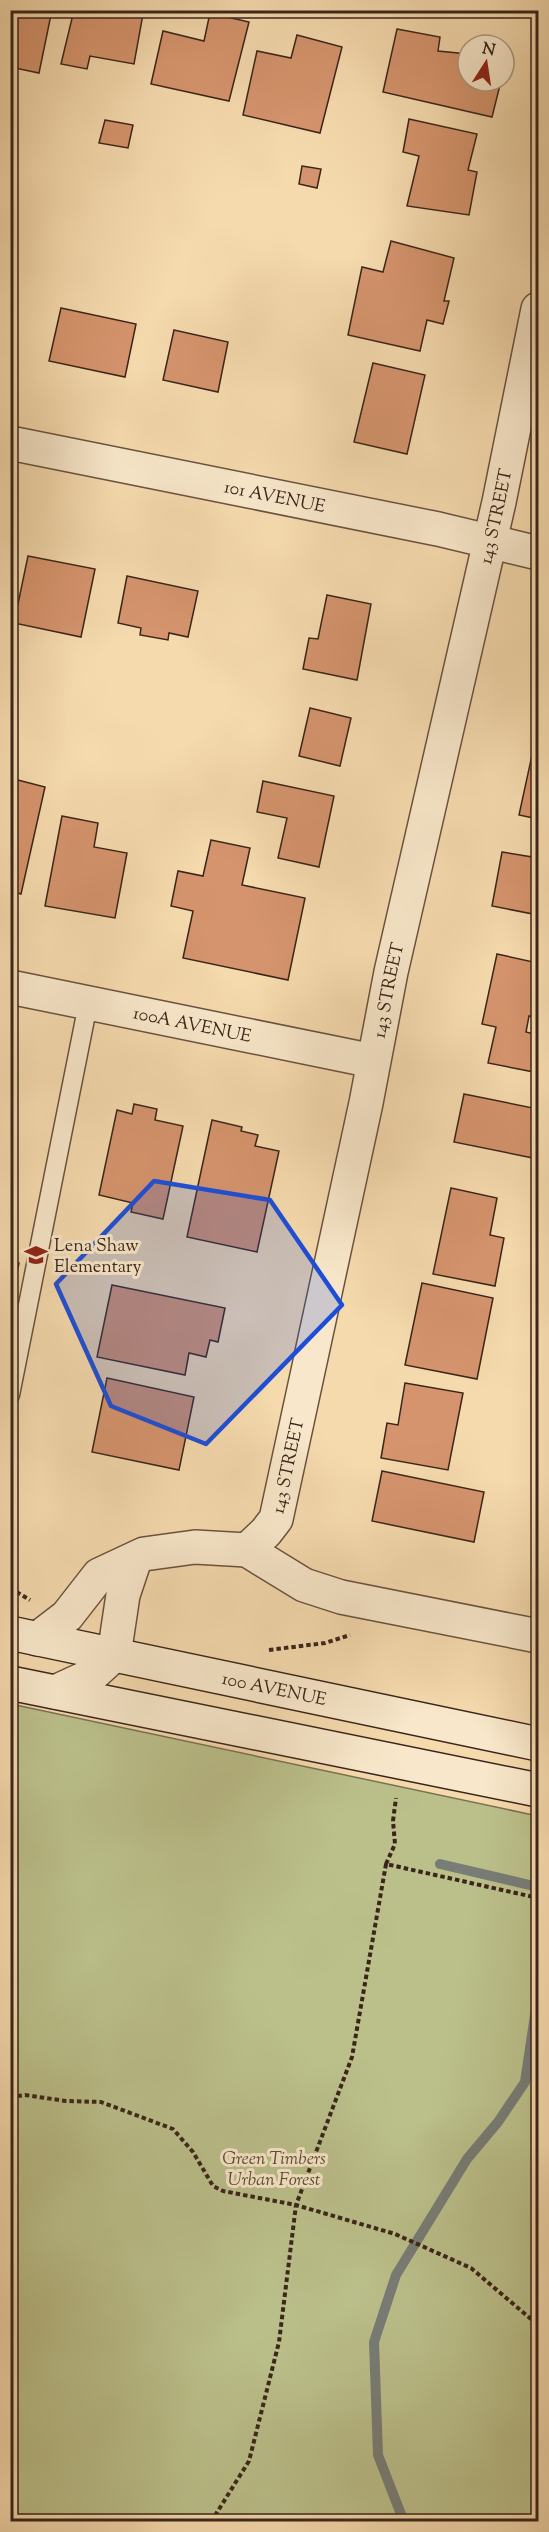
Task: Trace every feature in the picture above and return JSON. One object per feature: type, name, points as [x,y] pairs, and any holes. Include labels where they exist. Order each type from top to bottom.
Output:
[{"type":"street","name":"143 STREET","points":[[247,1550],[276,1519],[366,1103],[391,972],[490,542],[538,309]]},
{"type":"street","name":"101 AVENUE","points":[[10,444],[438,529],[538,553]]},
{"type":"street","name":"100A AVENUE","points":[[10,987],[373,1061]]},
{"type":"street","points":[[24,1636],[67,1616],[99,1575],[144,1554],[195,1547],[247,1550],[304,1585],[341,1597],[538,1636]]},
{"type":"street","points":[[55,1692],[92,1676],[114,1655],[123,1595],[135,1559]]},
{"type":"street","name":"100 AVENUE","points":[[24,1636],[538,1744]]},
{"type":"street","points":[[10,1683],[538,1790]]},
{"type":"lane","points":[[10,1395],[88,1004]]},
{"type":"path","points":[[266,1651],[325,1643],[356,1633]]},
{"type":"path","points":[[211,2522],[249,2461],[279,2342],[296,2205],[352,2057],[386,1864],[395,1844],[393,1821],[396,1798]]},
{"type":"path","points":[[386,1864],[538,1898]]},
{"type":"path","points":[[10,2097],[25,2095],[66,2101],[101,2102],[173,2129],[193,2152],[213,2186],[223,2191],[296,2205],[396,2234],[479,2274],[538,2325]]},
{"type":"highlighted area","points":[[154,1181],[270,1200],[342,1305],[206,1444],[111,1406],[56,1284]]},
{"type":"green space","name":"Green Timbers Urban Forest","points":[[11,1704],[538,1816],[538,2521],[11,2521]]},
{"type":"building","points":[[10,10],[52,10],[39,73],[10,67]]},
{"type":"building","points":[[74,10],[126,10],[143,14],[134,64],[90,56],[87,69],[61,64]]},
{"type":"building","points":[[210,13],[249,22],[229,101],[151,84],[163,31],[204,41]]},
{"type":"building","points":[[397,29],[440,37],[438,51],[456,53],[456,93],[498,93],[492,117],[383,92]]},
{"type":"building","points":[[297,35],[342,47],[320,133],[243,115],[257,51],[291,58]]},
{"type":"building","points":[[409,119],[477,134],[468,170],[477,172],[469,215],[407,206],[419,156],[403,152]]},
{"type":"building","points":[[105,120],[133,125],[128,148],[99,143]]},
{"type":"building","points":[[302,166],[321,169],[317,188],[299,184]]},
{"type":"building","points":[[391,241],[454,258],[444,301],[449,301],[443,324],[427,320],[420,351],[348,335],[362,267],[383,272]]},
{"type":"building","points":[[61,308],[136,324],[125,377],[49,361]]},
{"type":"building","points":[[174,330],[228,342],[218,392],[163,380]]},
{"type":"building","points":[[373,363],[425,375],[407,454],[354,442]]},
{"type":"building","points":[[28,556],[95,569],[81,637],[14,623]]},
{"type":"building","points":[[127,576],[198,591],[188,637],[169,633],[168,640],[140,635],[141,628],[118,623]]},
{"type":"building","points":[[327,595],[371,604],[357,680],[303,669],[309,638],[318,639]]},
{"type":"building","points":[[310,708],[351,718],[340,766],[299,756]]},
{"type":"building","points":[[534,746],[538,747],[538,819],[519,815]]},
{"type":"building","points":[[10,778],[45,787],[21,894],[10,891]]},
{"type":"building","points":[[263,781],[334,796],[319,867],[278,858],[287,818],[257,812]]},
{"type":"building","points":[[62,816],[98,823],[94,847],[127,853],[115,918],[45,906]]},
{"type":"building","points":[[211,840],[250,848],[242,885],[305,898],[288,980],[183,958],[193,911],[171,906],[178,871],[203,876]]},
{"type":"building","points":[[502,852],[538,858],[538,915],[492,906]]},
{"type":"building","points":[[497,954],[538,963],[538,1018],[529,1016],[526,1032],[538,1035],[538,1053],[534,1072],[488,1063],[496,1027],[482,1024]]},
{"type":"building","points":[[464,1094],[538,1109],[538,1159],[454,1142]]},
{"type":"building","points":[[134,1104],[157,1109],[155,1120],[183,1126],[163,1219],[131,1212],[133,1203],[99,1195],[117,1110],[132,1114]]},
{"type":"building","points":[[212,1120],[242,1127],[241,1131],[258,1135],[255,1146],[279,1151],[257,1252],[187,1237]]},
{"type":"building","points":[[10,1122],[17,1123],[10,1155]]},
{"type":"building","points":[[451,1188],[497,1198],[490,1235],[504,1238],[495,1286],[433,1274]]},
{"type":"building","points":[[10,1261],[19,1263],[10,1305]]},
{"type":"building","points":[[422,1283],[493,1298],[477,1379],[405,1365]]},
{"type":"building","points":[[112,1285],[225,1308],[218,1342],[210,1340],[206,1357],[189,1353],[185,1375],[97,1357]]},
{"type":"building","points":[[107,1378],[194,1397],[179,1470],[92,1452]]},
{"type":"building","points":[[405,1383],[463,1393],[448,1470],[381,1458],[387,1423],[398,1425]]},
{"type":"building","points":[[382,1471],[484,1492],[474,1542],[372,1521]]},
{"type":"waterway","points":[[440,1864],[538,1887]]},
{"type":"waterway","points":[[404,2522],[378,2455],[374,2342],[396,2275],[467,2159],[498,2122],[525,2082],[538,1995]]},
{"type":"place","name":"Lena Shaw Elementary","points":[[36,1255]]}]
